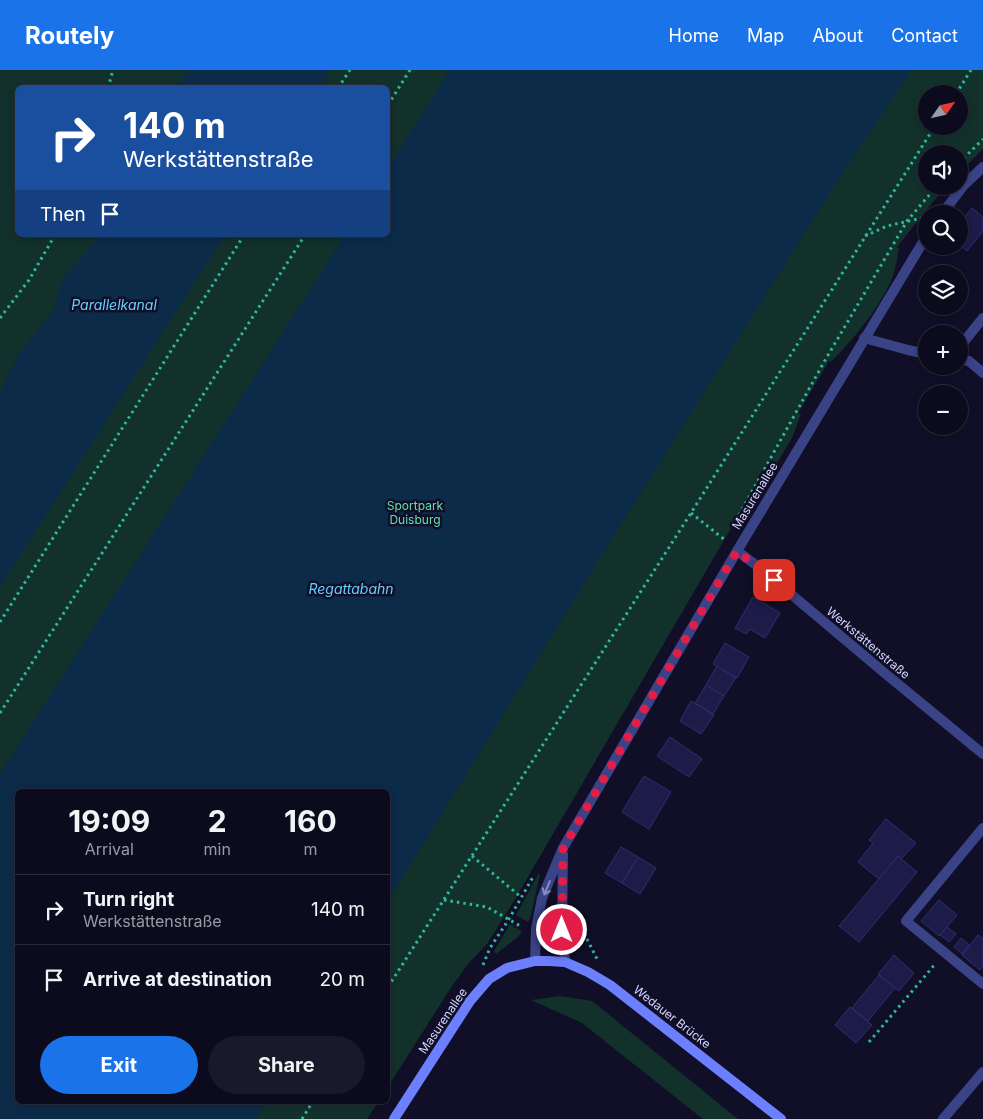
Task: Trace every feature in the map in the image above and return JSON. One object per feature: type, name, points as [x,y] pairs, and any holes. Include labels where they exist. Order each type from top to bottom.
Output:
[{"type":"main road","name":"Wedauer Brücke","points":[[535,961],[565,962],[588,972],[610,985],[781,1119]]},
{"type":"main road","name":"Masurenallee","points":[[394,1119],[470,1001],[489,979],[507,968],[535,961]]},
{"type":"street","points":[[949,205],[964,184],[983,167]]},
{"type":"street","name":"Masurenallee","points":[[535,961],[536,929],[542,898],[563,848],[737,551],[918,250]]},
{"type":"street","points":[[968,337],[983,318]]},
{"type":"street","points":[[864,338],[918,352]]},
{"type":"street","points":[[968,361],[983,373]]},
{"type":"street","name":"Werkstättenstraße","points":[[737,551],[983,754]]},
{"type":"street","points":[[983,828],[906,921],[983,984]]},
{"type":"street","name":"Masurenallee","points":[[563,848],[562,930],[565,962]]},
{"type":"street","points":[[944,1119],[983,1072]]},
{"type":"path","points":[[109,85],[113,70]]},
{"type":"path","points":[[340,85],[350,70]]},
{"type":"path","points":[[390,102],[410,70]]},
{"type":"path","points":[[962,85],[971,70]]},
{"type":"path","points":[[390,983],[691,513],[929,135]]},
{"type":"path","points":[[968,154],[983,139]]},
{"type":"path","points":[[734,523],[824,362],[907,221],[929,195]]},
{"type":"path","points":[[864,237],[888,226],[918,219]]},
{"type":"path","points":[[0,318],[29,280],[54,237]]},
{"type":"path","points":[[0,622],[243,237]]},
{"type":"path","points":[[1,710],[304,237]]},
{"type":"path","points":[[691,513],[737,551]]},
{"type":"path","points":[[725,540],[729,532]]},
{"type":"path","points":[[472,856],[521,897],[490,948],[483,966]]},
{"type":"path","points":[[444,900],[487,906],[509,919]]},
{"type":"path","points":[[562,930],[581,927],[610,985]]},
{"type":"path","points":[[869,1042],[944,953]]},
{"type":"path","points":[[302,1119],[312,1104]]},
{"type":"green space","name":"Regattabahn","points":[[0,70],[983,70],[983,149],[968,164],[968,145],[918,145],[918,195],[939,195],[931,205],[918,205],[918,221],[897,247],[899,249],[894,273],[882,299],[857,333],[831,362],[829,361],[798,413],[801,414],[792,438],[744,516],[742,514],[783,439],[511,906],[487,944],[468,964],[450,989],[390,1084],[390,789],[15,789],[15,1104],[377,1104],[367,1119],[0,1119]]},
{"type":"green space","points":[[539,873],[531,916],[528,922],[516,915]]},
{"type":"green space","points":[[510,924],[522,932],[496,954],[494,951]]},
{"type":"green space","points":[[560,996],[592,1001],[738,1119],[703,1119],[582,1023],[531,1000]]},
{"type":"water","points":[[189,70],[330,70],[320,85],[177,85]]},
{"type":"water","name":"Regattabahn","points":[[450,70],[912,70],[845,169],[598,561],[390,898],[390,789],[15,789],[15,1104],[264,1104],[256,1119],[0,1119],[0,774],[344,237],[390,237],[390,165]]},
{"type":"water","name":"Parallelkanal","points":[[100,237],[224,237],[0,587],[0,393],[20,352],[54,310],[64,276]]},
{"type":"building","points":[[972,208],[983,217],[983,231],[968,250],[968,213]]},
{"type":"building","points":[[753,597],[780,613],[765,638],[750,629],[746,634],[735,628]]},
{"type":"building","points":[[725,643],[749,657],[737,678],[713,664]]},
{"type":"building","points":[[717,666],[736,678],[724,696],[706,685]]},
{"type":"building","points":[[706,685],[724,696],[713,714],[695,703]]},
{"type":"building","points":[[691,701],[714,715],[701,734],[680,721]]},
{"type":"building","points":[[670,737],[702,759],[689,777],[657,756]]},
{"type":"building","points":[[644,776],[671,792],[649,829],[622,812]]},
{"type":"building","points":[[886,819],[916,843],[901,859],[898,856],[879,879],[858,862],[873,843],[869,840]]},
{"type":"building","points":[[621,847],[638,857],[622,883],[605,873]]},
{"type":"building","points":[[898,856],[917,872],[859,942],[839,926]]},
{"type":"building","points":[[638,857],[656,868],[640,894],[622,883]]},
{"type":"building","points":[[939,900],[957,915],[939,936],[921,921]]},
{"type":"building","points":[[947,927],[956,934],[949,942],[940,935]]},
{"type":"building","points":[[978,935],[983,938],[983,966],[980,970],[962,955]]},
{"type":"building","points":[[961,938],[969,945],[962,954],[954,947]]},
{"type":"building","points":[[894,955],[914,973],[899,991],[878,974]]},
{"type":"building","points":[[879,975],[895,988],[868,1021],[852,1008]]},
{"type":"building","points":[[850,1007],[872,1025],[856,1043],[835,1025]]},
{"type":"route","points":[[562,930],[563,848],[737,551],[774,580]]},
{"type":"park label","name":"Sportpark Duisburg","points":[[415,513]]}]
